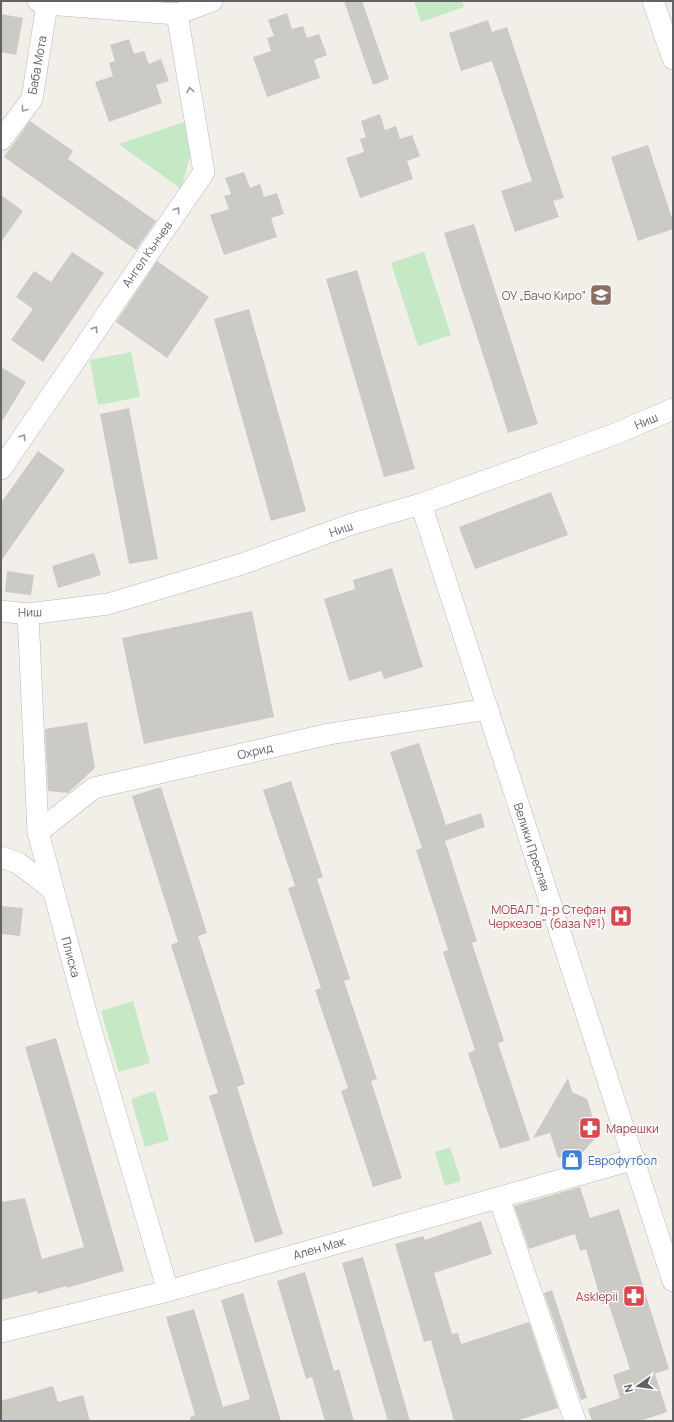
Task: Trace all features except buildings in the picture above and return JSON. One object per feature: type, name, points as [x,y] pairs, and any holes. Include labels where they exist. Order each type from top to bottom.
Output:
[{"type":"street","points":[[42,2],[177,14],[212,1]]},
{"type":"street","points":[[653,1],[673,59]]},
{"type":"street","name":"Баба Мота","points":[[1,140],[32,99],[42,2]]},
{"type":"street","name":"Ангел Кънчев","points":[[1,469],[204,172],[177,14]]},
{"type":"street","name":"Ниш","points":[[1,611],[28,614],[108,604],[242,564],[352,524],[421,504],[615,434],[673,409]]},
{"type":"street","name":"Велики Преслав","points":[[421,504],[635,1159],[673,1281]]},
{"type":"street","name":"Плиска","points":[[28,614],[38,832],[89,1023],[168,1292]]},
{"type":"street","name":"Охрид","points":[[38,832],[94,788],[329,734],[488,709]]},
{"type":"street","points":[[1,857],[18,863],[53,890]]},
{"type":"street","name":"Ален Мак","points":[[1,1332],[168,1292],[635,1159]]},
{"type":"street","points":[[499,1198],[575,1421]]},
{"type":"green space","points":[[414,1],[462,1],[464,7],[421,22]]},
{"type":"green space","points":[[187,121],[191,153],[181,189],[119,144]]},
{"type":"green space","points":[[424,252],[451,335],[418,346],[391,263]]},
{"type":"green space","points":[[131,352],[140,397],[98,405],[90,360]]},
{"type":"green space","points":[[133,1001],[150,1063],[119,1072],[101,1011]]},
{"type":"green space","points":[[155,1091],[169,1140],[145,1147],[131,1099]]},
{"type":"green space","points":[[450,1147],[461,1181],[445,1186],[435,1152]]},
{"type":"place","name":"ОУ „Бачо Киро”","points":[[601,295]]},
{"type":"place","name":"МОБАЛ \"д-р Стефан Черкезов\" (база №1)","points":[[621,916]]},
{"type":"place","name":"Марешки","points":[[590,1128]]},
{"type":"place","name":"Еврофутбол","points":[[572,1160]]},
{"type":"place","name":"Asklepii","points":[[634,1296]]}]
